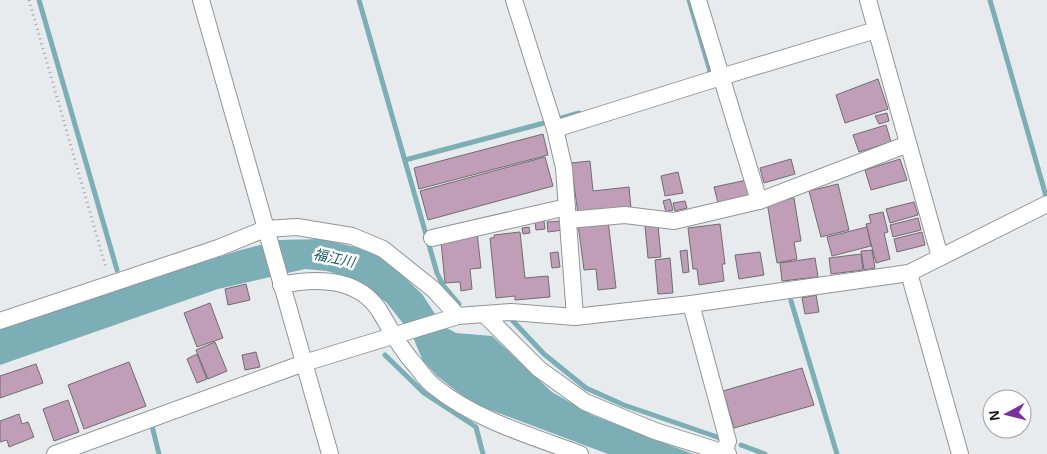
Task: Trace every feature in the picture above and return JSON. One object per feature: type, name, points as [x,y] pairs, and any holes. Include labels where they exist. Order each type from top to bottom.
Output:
[{"type":"street","points":[[201,0],[265,231],[330,454]]},
{"type":"street","points":[[514,0],[555,130],[564,168],[575,317]]},
{"type":"street","points":[[698,0],[759,201]]},
{"type":"street","points":[[868,0],[940,257]]},
{"type":"street","points":[[555,130],[721,76],[876,30]]},
{"type":"street","points":[[432,238],[567,213],[625,215],[674,220],[759,201],[908,144]]},
{"type":"street","points":[[55,454],[304,363],[394,334],[456,317],[511,312],[575,317],[691,304],[909,273],[1047,204]]},
{"type":"street","points":[[0,321],[265,231],[297,227],[352,236],[383,249],[433,289],[456,317]]},
{"type":"street","points":[[909,273],[960,454]]},
{"type":"street","points":[[281,282],[324,280],[342,284],[360,293],[378,308],[406,356],[434,387],[477,414],[580,454]]},
{"type":"street","points":[[484,314],[539,369],[585,402],[655,431],[726,453],[728,440],[691,304]]},
{"type":"path","points":[[28,0],[111,284]]},
{"type":"water","name":"福江川","points":[[321,239],[359,248],[386,260],[422,294],[443,326],[456,333],[492,336],[552,392],[592,415],[693,454],[608,454],[472,403],[437,376],[423,361],[412,335],[387,303],[354,279],[327,271],[305,269],[218,289],[0,365],[0,329],[237,251],[279,240]]},
{"type":"building","points":[[878,79],[888,109],[845,123],[836,95]]},
{"type":"building","points":[[887,113],[889,121],[879,124],[875,116]]},
{"type":"building","points":[[886,125],[891,142],[859,152],[853,135]]},
{"type":"building","points":[[543,134],[548,155],[419,189],[414,168]]},
{"type":"building","points":[[545,157],[553,186],[428,220],[420,191]]},
{"type":"building","points":[[791,159],[795,174],[764,183],[760,168]]},
{"type":"building","points":[[900,159],[907,180],[871,190],[865,170]]},
{"type":"building","points":[[590,161],[593,191],[629,187],[631,209],[578,214],[571,163]]},
{"type":"building","points":[[678,172],[683,193],[665,196],[661,176]]},
{"type":"building","points":[[747,180],[751,196],[718,203],[714,187]]},
{"type":"building","points":[[838,184],[849,230],[821,237],[809,191]]},
{"type":"building","points":[[794,198],[801,241],[794,242],[797,259],[777,263],[767,202]]},
{"type":"building","points":[[670,199],[673,210],[666,212],[663,201]]},
{"type":"building","points":[[685,201],[687,208],[675,211],[673,203]]},
{"type":"building","points":[[914,202],[918,215],[890,223],[886,209]]},
{"type":"building","points":[[883,212],[888,232],[884,233],[890,259],[876,263],[866,224],[871,223],[869,215]]},
{"type":"building","points":[[918,218],[921,230],[893,237],[890,225]]},
{"type":"building","points":[[608,220],[616,288],[598,290],[596,269],[584,270],[578,224]]},
{"type":"building","points":[[544,221],[545,229],[536,230],[535,222]]},
{"type":"building","points":[[561,221],[563,230],[548,232],[547,222]]},
{"type":"building","points":[[720,224],[725,264],[722,264],[724,281],[699,285],[697,269],[693,269],[688,228]]},
{"type":"building","points":[[658,225],[661,257],[648,258],[645,226]]},
{"type":"building","points":[[529,227],[530,233],[523,234],[522,228]]},
{"type":"building","points":[[867,227],[871,246],[832,256],[827,237]]},
{"type":"building","points":[[477,232],[481,268],[470,269],[472,289],[461,291],[460,282],[445,283],[441,241]]},
{"type":"building","points":[[520,232],[525,278],[548,276],[550,297],[515,300],[515,296],[496,298],[490,238],[494,238],[494,235]]},
{"type":"building","points":[[922,232],[925,245],[897,252],[894,239]]},
{"type":"building","points":[[687,250],[689,272],[683,273],[680,251]]},
{"type":"building","points":[[872,250],[875,268],[864,270],[861,251]]},
{"type":"building","points":[[558,252],[560,267],[552,268],[550,253]]},
{"type":"building","points":[[760,252],[764,275],[739,279],[735,255]]},
{"type":"building","points":[[861,254],[863,270],[831,274],[829,258]]},
{"type":"building","points":[[670,258],[673,293],[658,294],[655,260]]},
{"type":"building","points":[[815,258],[818,277],[782,281],[780,263]]},
{"type":"building","points":[[246,284],[250,300],[228,305],[225,289]]},
{"type":"building","points":[[816,295],[819,312],[805,314],[802,298]]},
{"type":"building","points":[[210,303],[223,338],[197,347],[184,313]]},
{"type":"building","points":[[215,342],[227,371],[208,379],[196,350]]},
{"type":"building","points":[[256,352],[260,367],[245,370],[242,355]]},
{"type":"building","points":[[197,354],[207,379],[197,383],[187,359]]},
{"type":"building","points":[[129,362],[146,406],[84,429],[68,385]]},
{"type":"building","points":[[36,364],[43,383],[0,398],[0,376]]},
{"type":"building","points":[[802,368],[814,405],[734,428],[723,391]]},
{"type":"building","points":[[68,400],[79,432],[54,441],[43,409]]},
{"type":"building","points":[[19,414],[22,424],[28,422],[34,437],[9,447],[7,440],[0,442],[0,421]]},
{"type":"waterway","points":[[39,0],[117,270]]},
{"type":"waterway","points":[[359,0],[437,273],[443,285],[459,304]]},
{"type":"waterway","points":[[689,0],[710,71],[707,76]]},
{"type":"waterway","points":[[990,0],[1046,196]]},
{"type":"waterway","points":[[558,119],[579,113]]},
{"type":"waterway","points":[[405,160],[544,123]]},
{"type":"waterway","points":[[791,301],[837,454]]},
{"type":"waterway","points":[[512,320],[544,354],[586,388],[624,405],[723,439]]},
{"type":"waterway","points":[[385,355],[424,393],[476,427],[483,454]]},
{"type":"waterway","points":[[152,426],[159,454]]},
{"type":"waterway","points":[[741,445],[765,454]]}]
